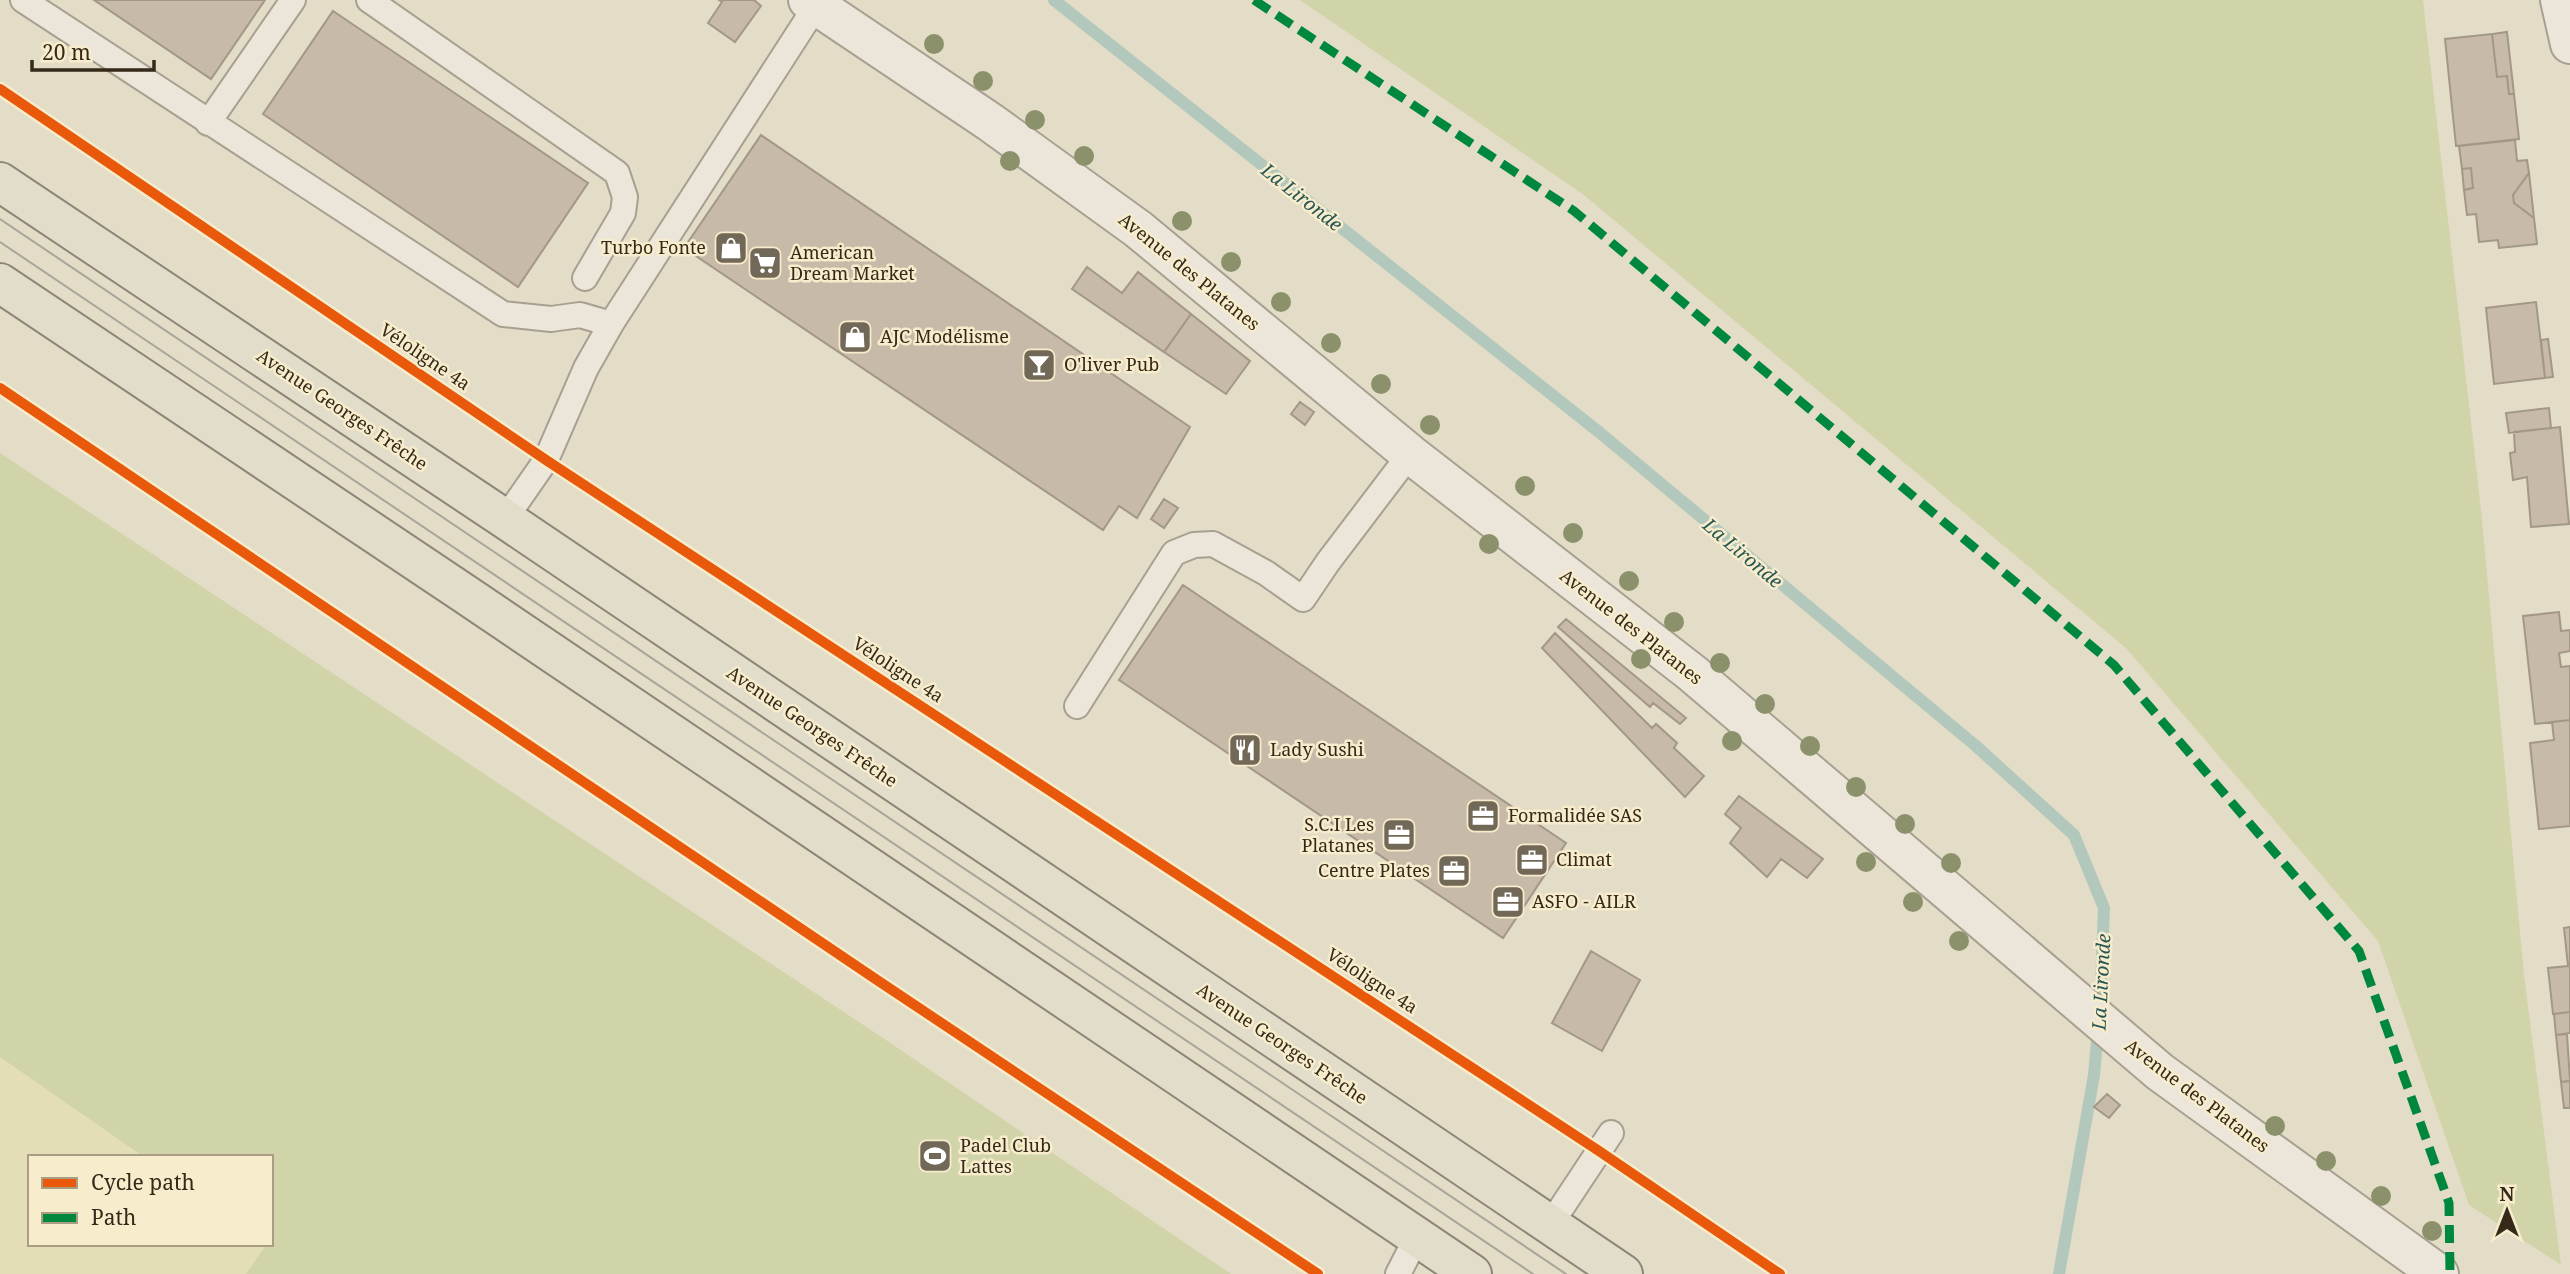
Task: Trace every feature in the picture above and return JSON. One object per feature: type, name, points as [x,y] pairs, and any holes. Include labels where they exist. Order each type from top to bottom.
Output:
[{"type":"main road","name":"Avenue Georges Frêche","points":[[0,182],[505,519],[1623,1274]]},
{"type":"main road","points":[[0,283],[1472,1274]]},
{"type":"street","points":[[2560,0],[2570,44]]},
{"type":"street","name":"Avenue des Platanes","points":[[812,3],[990,122],[1138,229],[1410,454],[1692,673],[2160,1072],[2439,1274]]},
{"type":"lane","points":[[23,0],[503,314],[551,319],[580,315],[611,324]]},
{"type":"lane","points":[[208,123],[293,0]]},
{"type":"lane","points":[[369,0],[617,173],[625,197],[623,213],[584,278]]},
{"type":"lane","points":[[505,519],[546,460],[586,368],[611,324],[812,3]]},
{"type":"lane","points":[[1077,706],[1174,553],[1194,545],[1213,544],[1266,573],[1303,599],[1410,454]]},
{"type":"lane","points":[[1550,1225],[1611,1133]]},
{"type":"lane","points":[[1398,1274],[1417,1237]]},
{"type":"shaded area","points":[[0,1057],[141,1155],[28,1155],[28,1246],[266,1246],[246,1274],[0,1274]]},
{"type":"green space","points":[[1300,0],[2423,0],[2481,510],[2524,975],[2561,1265],[2469,1205],[2378,941],[2126,648],[1584,195]]},
{"type":"green space","points":[[0,453],[883,1038],[1231,1274],[246,1274],[266,1246],[273,1246],[273,1155],[141,1155],[0,1057]]},
{"type":"building","points":[[94,0],[265,0],[211,79]]},
{"type":"building","points":[[719,0],[754,0],[761,6],[735,42],[708,23],[722,2]]},
{"type":"building","points":[[333,11],[588,183],[518,287],[263,114]]},
{"type":"building","points":[[2507,32],[2514,94],[2509,94],[2507,76],[2497,77],[2492,34]]},
{"type":"building","points":[[2492,34],[2497,77],[2507,76],[2509,94],[2514,94],[2519,139],[2456,146],[2445,39]]},
{"type":"building","points":[[761,135],[1190,427],[1137,518],[1119,506],[1103,530],[684,248]]},
{"type":"building","points":[[2515,140],[2517,161],[2527,160],[2529,173],[2513,195],[2514,203],[2534,218],[2537,244],[2499,248],[2498,240],[2479,242],[2476,214],[2467,215],[2464,190],[2473,188],[2471,168],[2462,169],[2459,146]]},
{"type":"building","points":[[2471,168],[2473,188],[2464,190],[2462,169]]},
{"type":"building","points":[[2529,173],[2534,218],[2514,203],[2513,195]]},
{"type":"building","points":[[1087,267],[1122,293],[1138,272],[1191,314],[1164,352],[1072,289]]},
{"type":"building","points":[[2536,302],[2545,378],[2494,384],[2486,308]]},
{"type":"building","points":[[1191,314],[1250,361],[1226,394],[1164,352]]},
{"type":"building","points":[[2548,339],[2553,377],[2545,378],[2541,340]]},
{"type":"building","points":[[1300,402],[1314,412],[1305,425],[1291,414]]},
{"type":"building","points":[[2549,408],[2551,428],[2509,433],[2506,413]]},
{"type":"building","points":[[2560,427],[2569,524],[2531,527],[2527,477],[2513,480],[2510,453],[2515,452],[2514,432]]},
{"type":"building","points":[[1164,499],[1178,508],[1164,528],[1151,519]]},
{"type":"building","points":[[1183,585],[1566,843],[1503,938],[1119,680]]},
{"type":"building","points":[[2559,612],[2561,631],[2570,630],[2570,651],[2559,653],[2561,667],[2570,666],[2570,720],[2535,724],[2523,616]]},
{"type":"building","points":[[1566,619],[1686,718],[1680,724],[1653,703],[1650,707],[1558,627]]},
{"type":"building","points":[[1555,633],[1652,728],[1656,724],[1677,743],[1674,748],[1704,776],[1685,797],[1542,648]]},
{"type":"building","points":[[2570,720],[2570,826],[2539,829],[2530,743],[2554,740],[2552,722]]},
{"type":"building","points":[[1739,796],[1823,859],[1807,878],[1781,859],[1767,877],[1730,843],[1741,828],[1725,814]]},
{"type":"building","points":[[2570,927],[2570,1012],[2553,1014],[2548,968],[2568,966],[2564,928]]},
{"type":"building","points":[[1591,951],[1640,980],[1602,1051],[1552,1023]]},
{"type":"building","points":[[2570,1012],[2570,1033],[2556,1035],[2554,1014]]},
{"type":"building","points":[[2567,1034],[2570,1081],[2561,1082],[2556,1035]]},
{"type":"building","points":[[2570,1081],[2570,1108],[2564,1108],[2561,1082]]},
{"type":"building","points":[[2107,1094],[2120,1105],[2109,1118],[2094,1107]]},
{"type":"waterway","name":"La Lironde","points":[[1054,0],[1599,432],[1976,746],[2074,835],[2104,908],[2100,1011]]},
{"type":"waterway","name":"La Lironde","points":[[2059,1274],[2094,1075],[2098,1030]]},
{"type":"tram line","points":[[0,219],[1566,1274]]},
{"type":"tram line","points":[[0,242],[1533,1274]]},
{"type":"marked path","points":[[1254,0],[1574,211],[2114,665],[2359,951],[2449,1203],[2450,1274]]},
{"type":"cycle path","name":"Véloligne 4a","points":[[0,89],[546,460],[1599,1151],[1780,1274]]},
{"type":"cycle path","points":[[0,388],[1318,1274]]},
{"type":"place","name":"Turbo Fonte","points":[[731,248]]},
{"type":"place","name":"American Dream Market","points":[[765,263]]},
{"type":"place","name":"AJC Modélisme","points":[[855,337]]},
{"type":"place","name":"O'liver Pub","points":[[1039,365]]},
{"type":"place","name":"Lady Sushi","points":[[1245,750]]},
{"type":"place","name":"Formalidée SAS","points":[[1483,816]]},
{"type":"place","name":"S.C.I Les Platanes","points":[[1399,835]]},
{"type":"place","name":"Climat","points":[[1532,860]]},
{"type":"place","name":"Centre Plates","points":[[1454,871]]},
{"type":"place","name":"ASFO - AILR","points":[[1508,902]]},
{"type":"place","name":"Padel Club Lattes","points":[[935,1156]]}]
